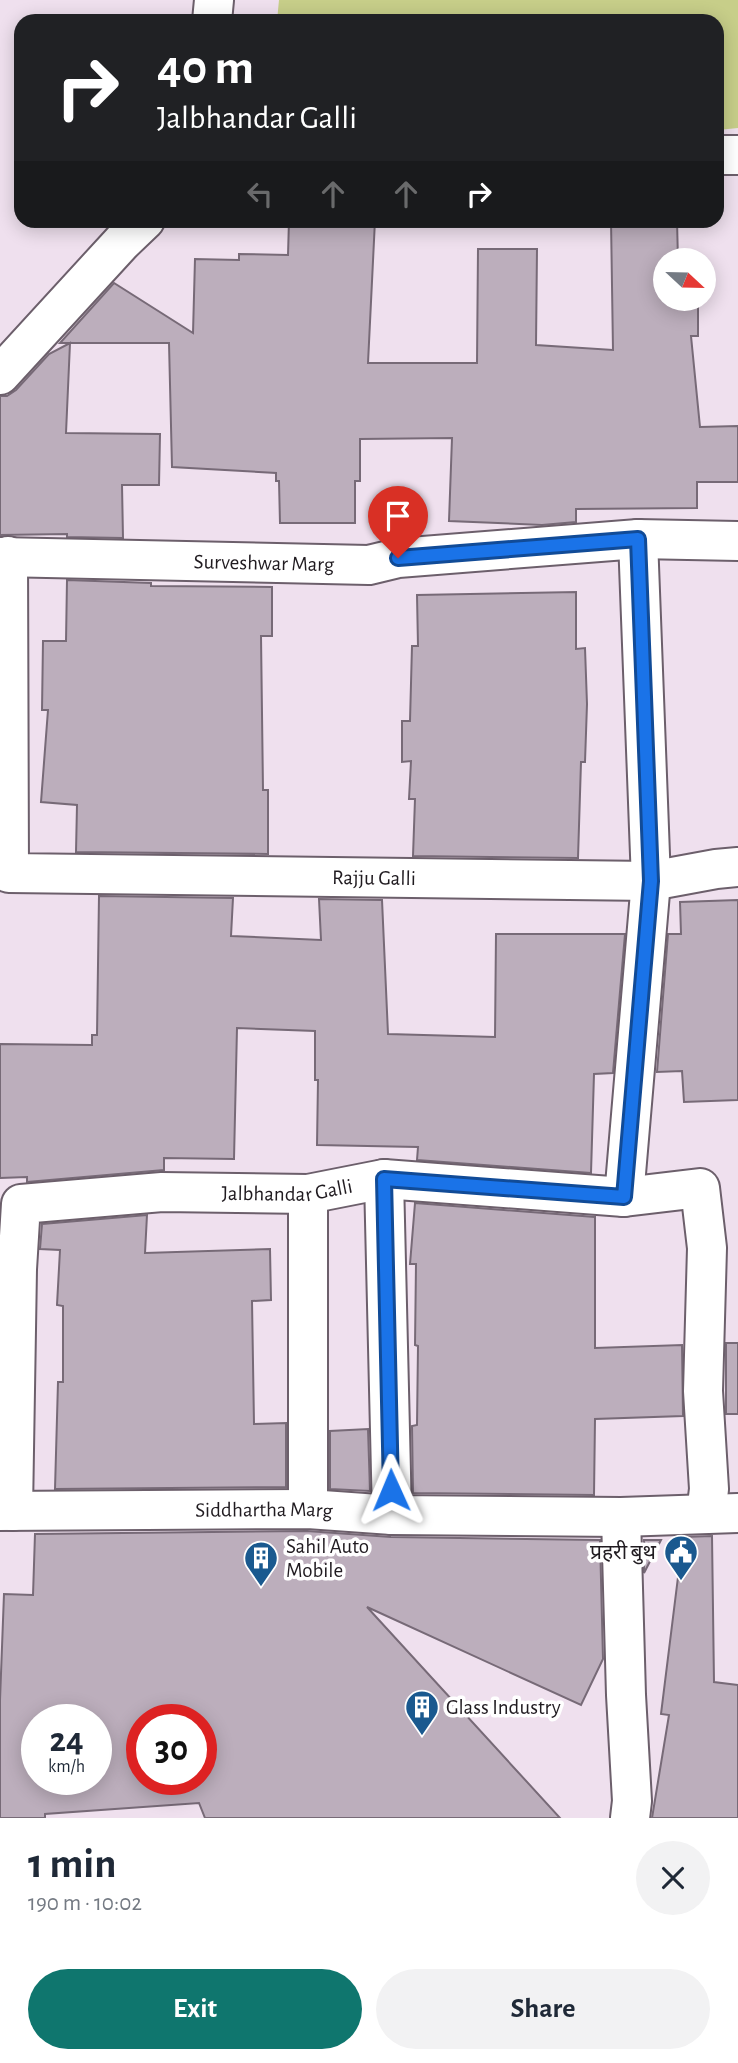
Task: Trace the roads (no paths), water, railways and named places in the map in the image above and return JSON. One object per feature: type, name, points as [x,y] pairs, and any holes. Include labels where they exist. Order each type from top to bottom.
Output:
[{"type":"street","points":[[0,375],[137,228]]},
{"type":"street","points":[[624,1197],[651,881],[638,539]]},
{"type":"street","name":"Surveshwar Marg","points":[[4,556],[369,565],[398,558],[638,539],[738,541]]},
{"type":"street","name":"Rajju Galli","points":[[4,556],[9,873],[651,881],[738,867]]},
{"type":"street","points":[[384,1179],[392,1516]]},
{"type":"street","name":"Jalbhandar Galli","points":[[6,1511],[21,1204],[162,1192],[308,1194],[384,1179],[624,1197],[700,1188],[707,1248],[703,1391],[709,1489],[722,1513]]},
{"type":"street","points":[[308,1194],[308,1509]]},
{"type":"street","name":"Siddhartha Marg","points":[[6,1511],[308,1509],[392,1516],[621,1517],[722,1513]]},
{"type":"street","points":[[621,1517],[632,1801],[630,1818]]},
{"type":"place","name":"प्रहरी बुथ","points":[[681,1582]]},
{"type":"place","name":"Sahil Auto Mobile","points":[[261,1588]]},
{"type":"place","name":"Glass Industry","points":[[422,1737]]}]
